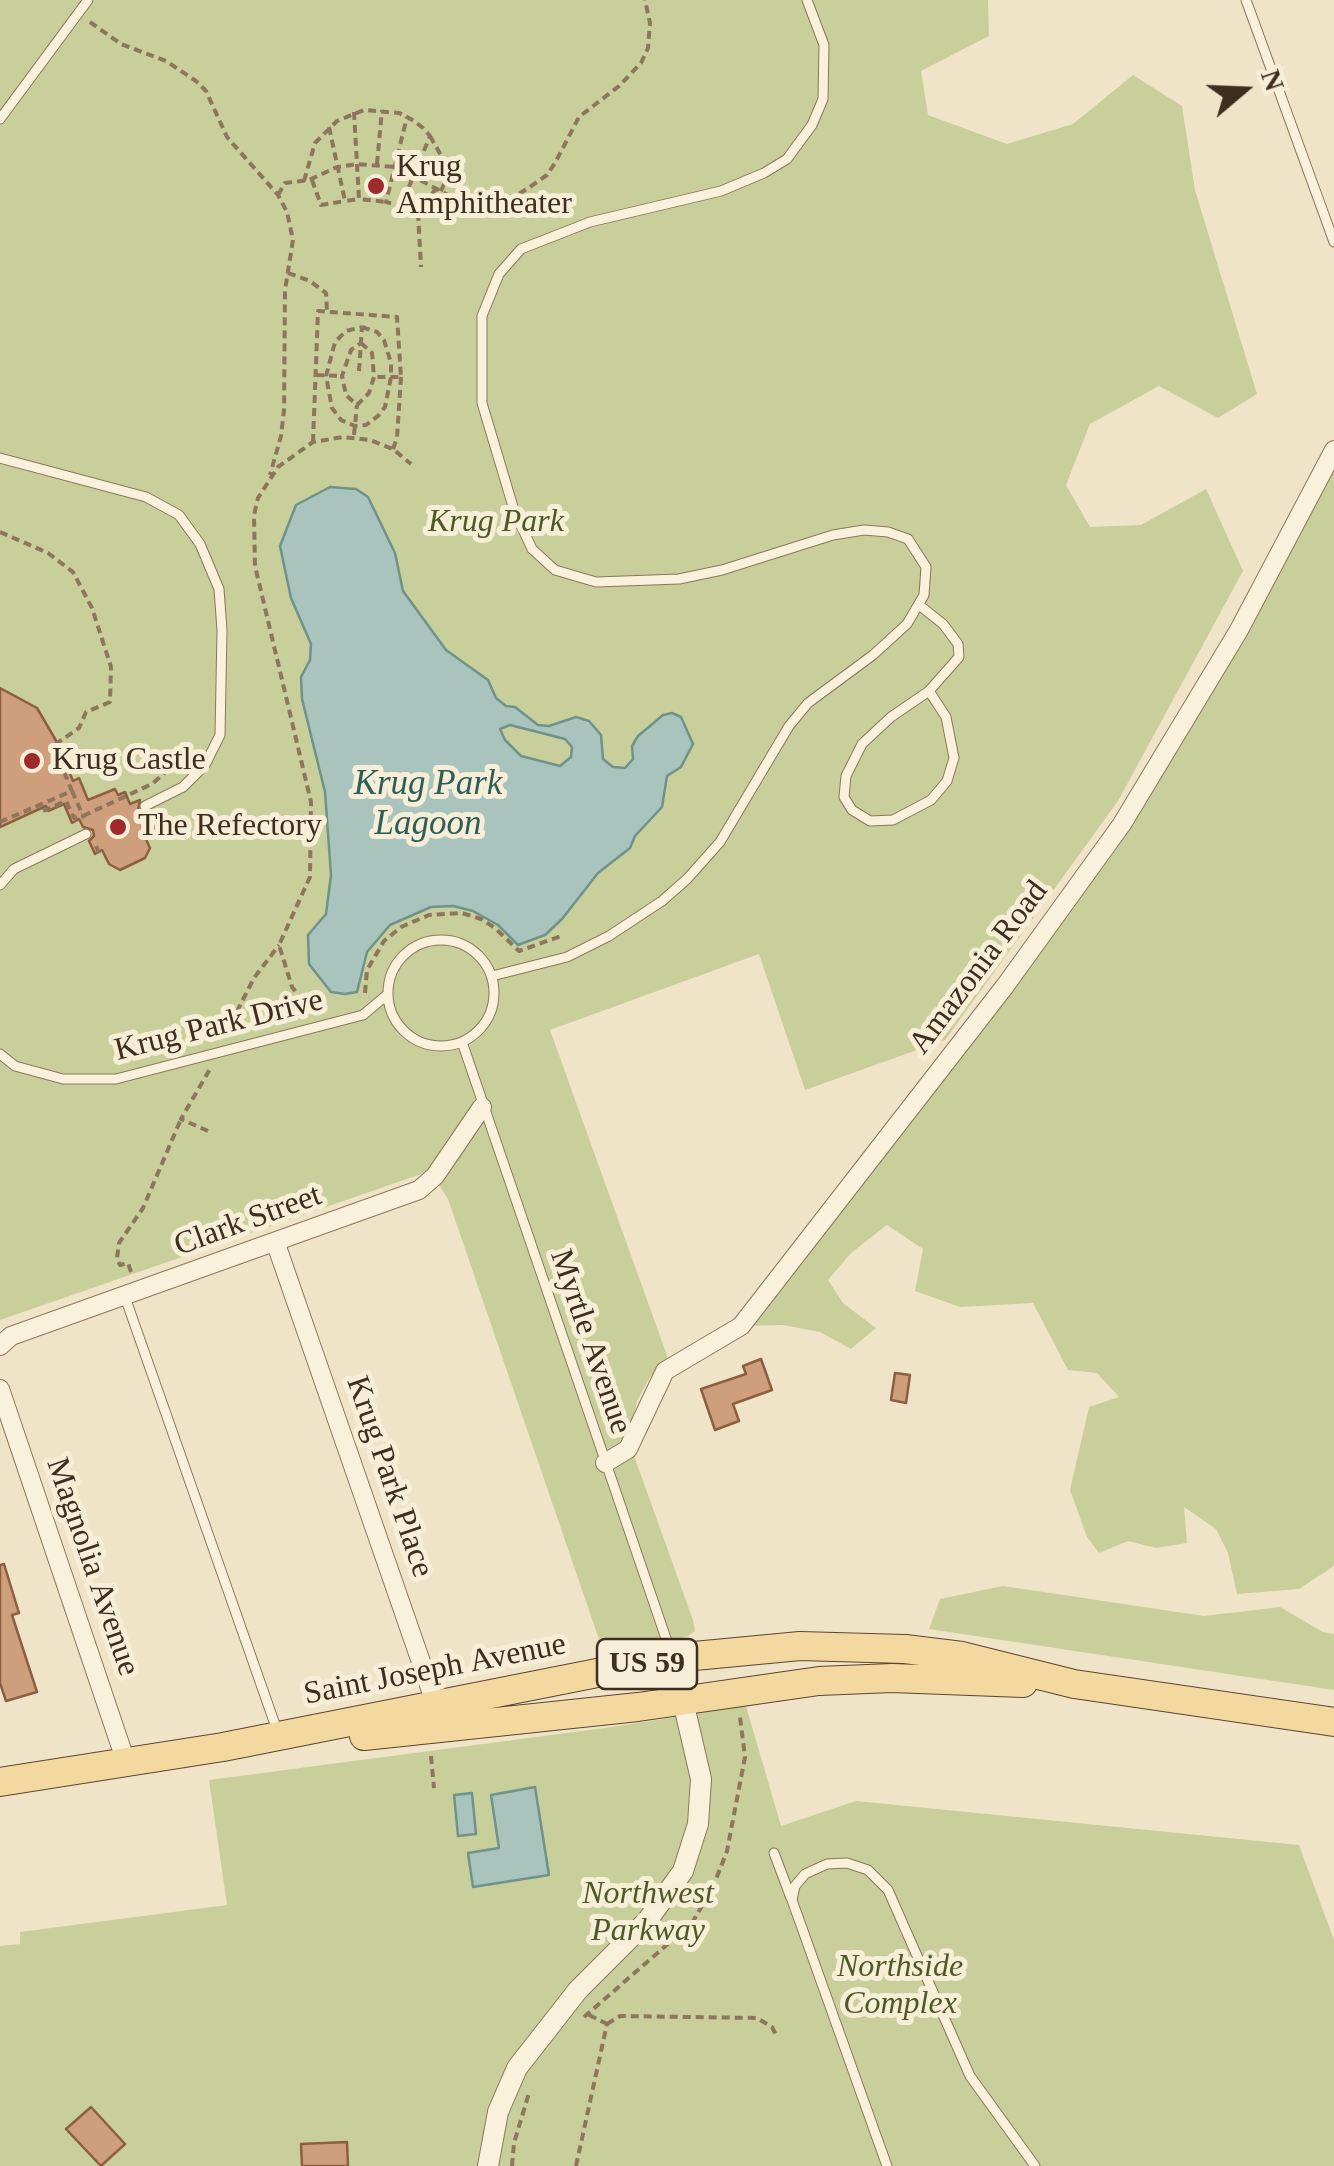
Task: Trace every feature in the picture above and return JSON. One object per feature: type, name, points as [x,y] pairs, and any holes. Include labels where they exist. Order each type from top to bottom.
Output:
[{"type":"main road","name":"Saint Joseph Avenue","points":[[0,1782],[441,1718],[673,1658],[800,1646],[904,1649],[962,1656],[1074,1684],[1334,1722]]},
{"type":"main road","name":"Saint Joseph Avenue","points":[[224,1747],[280,1736],[441,1718],[684,1700],[819,1681],[1074,1684]]},
{"type":"street","name":"Amazonia Road","points":[[605,1462],[628,1450],[665,1372],[741,1326],[994,1000],[1122,824],[1240,630],[1334,450]]},
{"type":"street","name":"Clark Street","points":[[0,1346],[11,1336],[419,1190],[435,1176],[482,1106]]},
{"type":"street","name":"Krug Park Place","points":[[276,1244],[441,1718]]},
{"type":"street","name":"Magnolia Avenue","points":[[0,1391],[126,1762]]},
{"type":"street","points":[[488,2166],[498,2112],[517,2068],[578,1990],[647,1921],[682,1870],[698,1824],[700,1779],[673,1658]]},
{"type":"lane","points":[[0,119],[88,0]]},
{"type":"lane","points":[[492,976],[567,957],[609,936],[674,890],[720,842],[789,726],[808,703],[874,655],[907,624],[924,595],[926,566],[908,539],[864,530],[833,535],[680,579],[596,582],[555,570],[532,549],[514,510],[482,403],[482,316],[498,274],[521,250],[590,222],[721,191],[787,159],[812,124],[822,99],[824,44],[806,0]]},
{"type":"lane","points":[[1246,0],[1334,242]]},
{"type":"lane","points":[[0,458],[146,497],[180,514],[200,544],[218,588],[222,630],[220,736],[205,765],[183,787],[144,806]]},
{"type":"lane","points":[[918,605],[943,624],[958,644],[959,657],[929,691],[891,717],[862,744],[846,776],[844,797],[852,810],[870,821],[893,820],[931,800],[947,781],[954,758],[946,717],[929,691]]},
{"type":"lane","points":[[0,884],[14,868],[86,834]]},
{"type":"lane","points":[[432,940],[462,944],[485,963],[492,976],[494,996],[490,1015],[478,1032],[462,1042],[442,1047],[421,1043],[404,1032],[392,1015],[389,980],[405,954],[432,940]]},
{"type":"lane","name":"Krug Park Drive","points":[[0,1054],[15,1066],[63,1080],[116,1079],[362,1015],[388,994]]},
{"type":"lane","name":"Myrtle Avenue","points":[[462,1042],[673,1658]]},
{"type":"lane","points":[[131,1295],[280,1736]]},
{"type":"lane","points":[[774,1852],[887,2166]]},
{"type":"lane","points":[[792,1900],[795,1886],[805,1874],[826,1864],[847,1863],[868,1870],[888,1890],[970,2076],[1035,2166]]},
{"type":"path","points":[[278,195],[286,183],[357,164],[395,167],[438,191],[466,199],[503,199],[528,189],[547,175],[579,117],[619,86],[641,62],[648,48],[650,22],[645,0]]},
{"type":"path","points":[[78,14],[121,44],[166,60],[196,81],[206,92],[227,138],[278,195],[294,240],[288,273],[281,436],[254,515],[255,566],[311,802],[310,877],[278,945],[254,978],[221,1043]]},
{"type":"path","points":[[304,181],[310,154],[329,127],[354,112],[382,110],[407,117],[430,136],[443,159],[446,180],[418,212],[421,267]]},
{"type":"path","points":[[377,164],[382,110]]},
{"type":"path","points":[[354,112],[359,199]]},
{"type":"path","points":[[386,202],[407,117]]},
{"type":"path","points":[[329,127],[345,201]]},
{"type":"path","points":[[401,206],[430,136]]},
{"type":"path","points":[[312,179],[321,204],[359,199],[418,212]]},
{"type":"path","points":[[288,273],[326,292],[328,312]]},
{"type":"path","points":[[313,442],[318,311],[398,317],[401,377],[398,438],[393,449]]},
{"type":"path","points":[[360,371],[362,327]]},
{"type":"path","points":[[362,327],[377,332],[384,340],[391,376],[384,407],[366,425],[355,426],[341,420],[332,408],[326,376],[335,342],[346,331],[362,327]]},
{"type":"path","points":[[357,405],[346,395],[342,376],[351,350],[361,343]]},
{"type":"path","points":[[354,437],[357,405],[369,393],[374,377],[372,354],[361,343]]},
{"type":"path","points":[[316,376],[342,376]]},
{"type":"path","points":[[374,377],[401,377]]},
{"type":"path","points":[[268,480],[288,458],[313,442],[354,437],[393,449],[411,464]]},
{"type":"path","points":[[0,532],[48,553],[73,572],[92,608],[111,666],[110,702],[86,712],[79,728],[52,746],[72,791],[0,822]]},
{"type":"path","points":[[44,811],[66,801],[74,818],[83,815],[152,784],[171,766]]},
{"type":"path","points":[[97,848],[101,858]]},
{"type":"path","points":[[365,1006],[368,970],[374,954],[402,927],[430,915],[462,913],[481,919],[496,928],[519,952],[564,936]]},
{"type":"path","points":[[278,945],[292,988],[300,1002],[317,1016]]},
{"type":"path","points":[[131,1295],[128,1263],[120,1265],[116,1251],[150,1193],[181,1119],[210,1069]]},
{"type":"path","points":[[181,1119],[208,1131]]},
{"type":"path","points":[[431,1756],[434,1788]]},
{"type":"path","points":[[587,2014],[607,2024]]},
{"type":"path","points":[[576,2166],[607,2024],[620,2016],[757,2018],[772,2027],[776,2036]]},
{"type":"green space","name":"Krug Park","points":[[0,0],[988,0],[989,36],[921,71],[928,115],[1007,144],[1073,124],[1133,75],[1182,106],[1195,190],[1257,394],[1218,418],[1159,386],[1090,424],[1066,485],[1090,527],[1141,525],[1206,489],[1243,571],[1118,801],[945,1040],[805,1090],[759,954],[550,1030],[669,1361],[650,1377],[637,1401],[631,1429],[633,1453],[693,1620],[695,1631],[688,1636],[605,1657],[448,1199],[430,1171],[0,1320]]},
{"type":"green space","points":[[1334,470],[1334,1566],[1299,1589],[1237,1594],[1228,1553],[1216,1529],[1184,1507],[1187,1543],[1156,1548],[1128,1541],[1099,1553],[1087,1537],[1070,1490],[1089,1407],[1119,1397],[1097,1373],[1068,1370],[1033,1303],[960,1307],[915,1291],[923,1249],[887,1225],[851,1253],[828,1280],[843,1303],[876,1328],[851,1349],[820,1332],[782,1325],[749,1326],[1130,819]]},
{"type":"green space","points":[[1003,1586],[1204,1616],[1280,1607],[1323,1632],[1334,1634],[1334,1690],[929,1629],[940,1599]]},
{"type":"green space","points":[[746,1706],[781,1826],[856,1801],[1299,1845],[1334,1940],[1334,2166],[0,2166],[0,1946],[20,1944],[20,1932],[227,1905],[209,1780]]},
{"type":"water","name":"Krug Park Lagoon","points":[[330,487],[356,489],[368,497],[395,553],[403,591],[446,650],[488,680],[496,698],[538,725],[549,726],[576,717],[589,721],[601,735],[603,759],[613,767],[625,768],[633,759],[632,746],[638,736],[663,715],[681,717],[693,744],[681,767],[667,776],[662,807],[635,836],[630,848],[598,873],[545,935],[518,945],[498,925],[473,911],[453,906],[431,907],[390,925],[367,952],[357,992],[331,992],[309,964],[308,935],[326,914],[331,875],[325,792],[302,699],[301,677],[310,660],[311,644],[291,598],[280,546],[296,505]],"holes":[[[510,725],[565,739],[572,747],[571,757],[560,766],[521,756],[500,729]]]},
{"type":"water","points":[[535,1787],[549,1875],[473,1887],[468,1853],[499,1848],[491,1795]]},
{"type":"water","points":[[472,1793],[476,1834],[458,1836],[454,1795]]},
{"type":"building","name":"Krug Castle","points":[[0,688],[37,708],[73,781],[79,778],[88,800],[115,789],[118,795],[125,792],[130,804],[140,800],[138,810],[148,814],[155,830],[144,835],[150,848],[145,858],[120,870],[109,864],[102,850],[95,854],[89,841],[93,830],[83,827],[79,819],[72,823],[64,804],[48,811],[46,806],[0,827]]},
{"type":"building","points":[[761,1359],[772,1390],[733,1404],[739,1421],[715,1430],[701,1389],[746,1374],[743,1366]]},
{"type":"building","points":[[895,1373],[910,1375],[906,1403],[891,1400]]},
{"type":"building","points":[[4,1564],[19,1613],[12,1615],[37,1692],[6,1701],[0,1683],[0,1565]]},
{"type":"building","points":[[91,2107],[125,2144],[101,2166],[66,2129]]},
{"type":"building","points":[[347,2142],[348,2166],[302,2166],[301,2144]]},
{"type":"place","name":"Krug Amphitheater","points":[[376,186]]},
{"type":"place","name":"Krug Castle","points":[[32,761]]},
{"type":"place","name":"The Refectory","points":[[118,827]]},
{"type":"park label","name":"Northwest Parkway","points":[[648,1914]]},
{"type":"park label","name":"Northside Complex","points":[[900,1986]]}]
